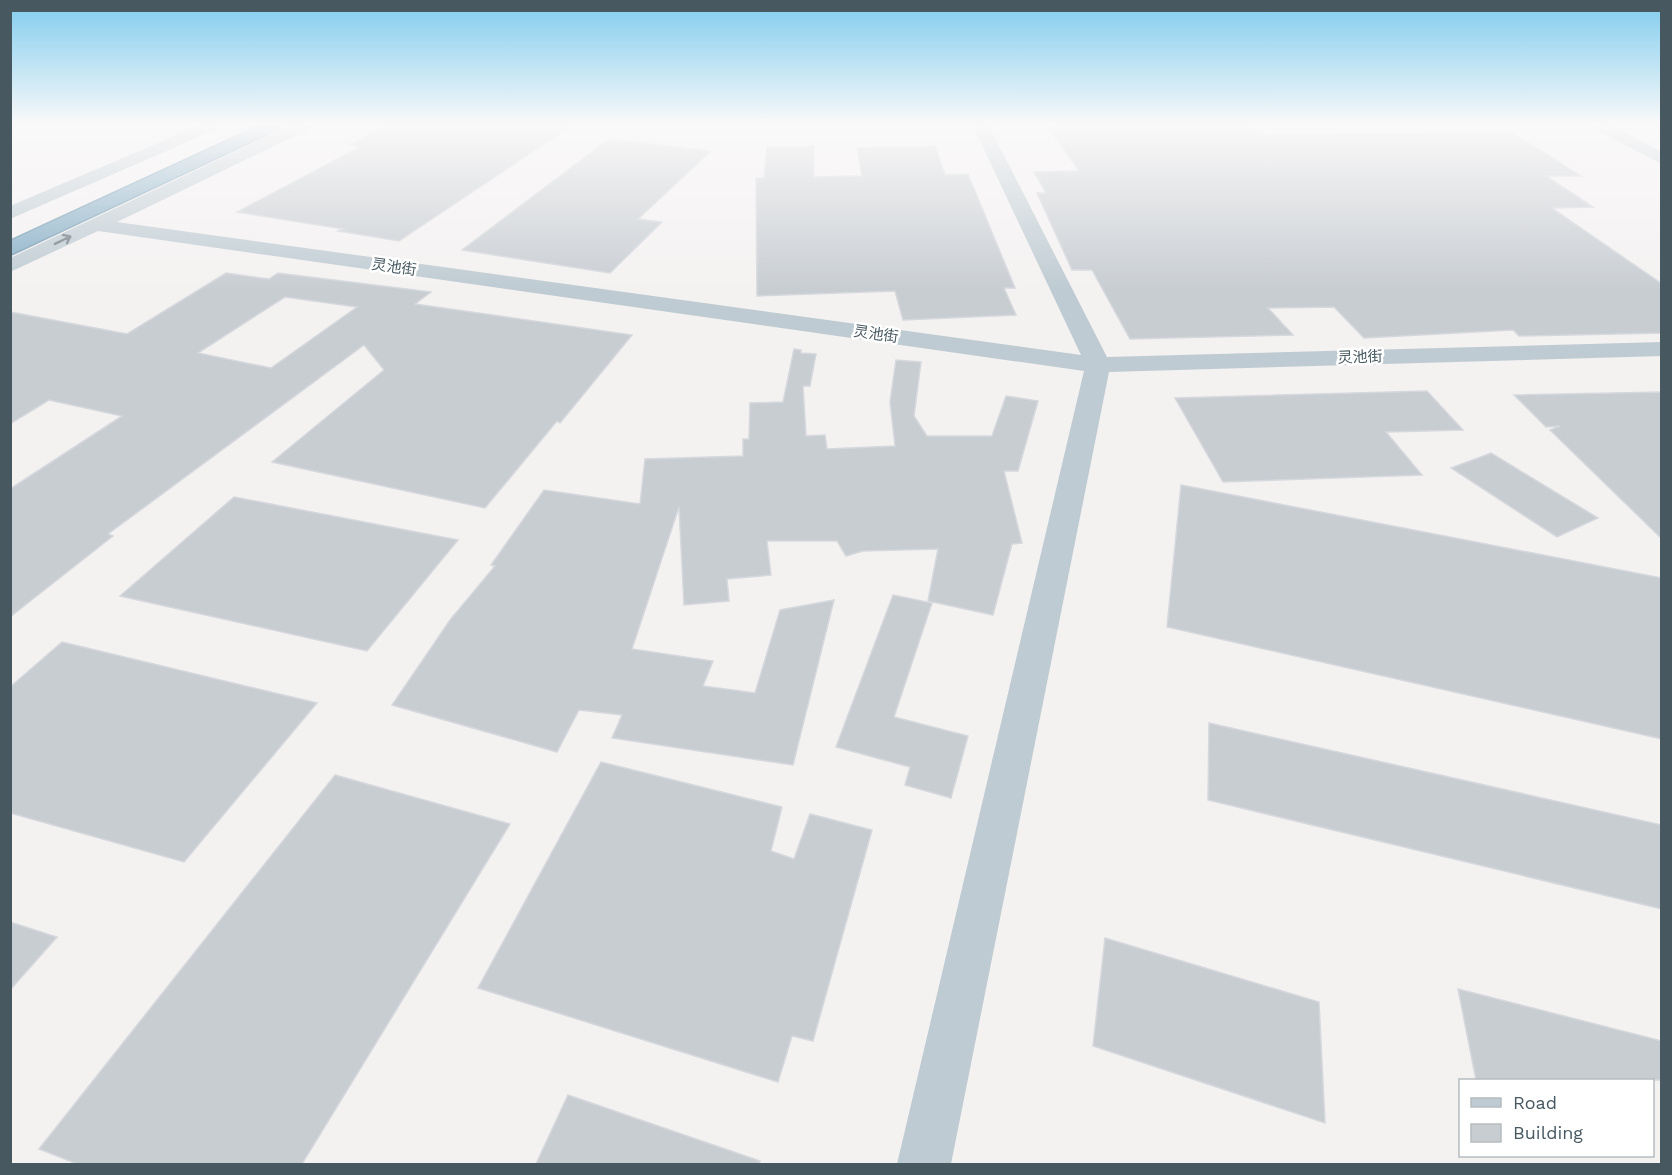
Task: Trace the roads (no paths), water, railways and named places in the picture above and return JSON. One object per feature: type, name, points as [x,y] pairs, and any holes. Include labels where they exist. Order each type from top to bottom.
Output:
[{"type":"highway","points":[[10,229],[118,181]]},
{"type":"highway","points":[[10,249],[155,181]]},
{"type":"street","points":[[10,213],[84,181]]},
{"type":"street","points":[[10,266],[188,181]]},
{"type":"street","points":[[924,1164],[1098,365],[1008,181]]},
{"type":"street","name":"灵池街","points":[[95,225],[1098,365],[1662,349]]}]
